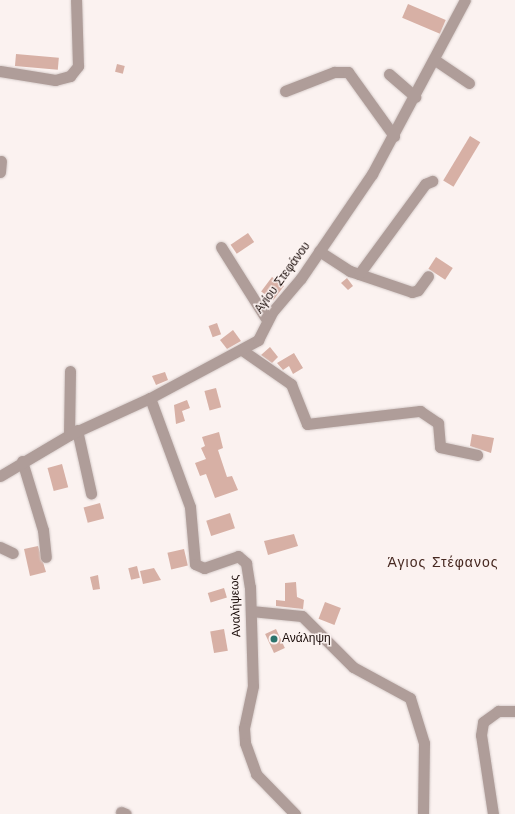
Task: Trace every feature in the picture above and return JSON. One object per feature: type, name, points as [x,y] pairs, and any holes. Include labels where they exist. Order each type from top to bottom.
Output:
[{"type":"street","points":[[0,71],[55,80],[70,76],[78,66],[76,0]]},
{"type":"street","name":"Αγίου Στεφάνου","points":[[0,476],[22,461],[73,432],[150,398],[242,350],[258,340],[267,320],[319,251],[394,136],[465,0]]},
{"type":"street","points":[[435,60],[469,83]]},
{"type":"street","points":[[285,91],[334,72],[348,72],[394,136]]},
{"type":"street","points":[[389,74],[415,97]]},
{"type":"street","points":[[359,274],[425,184],[432,181]]},
{"type":"street","points":[[221,247],[267,320]]},
{"type":"street","points":[[319,251],[359,274],[412,292],[418,290],[428,276]]},
{"type":"street","points":[[242,350],[291,384],[307,424],[420,411],[438,423],[440,447],[477,455]]},
{"type":"street","points":[[70,371],[73,432],[91,493]]},
{"type":"street","name":"Αναλήψεως","points":[[150,398],[190,507],[194,531],[193,562],[204,568],[242,557],[250,581],[253,686],[244,733],[247,753],[260,780],[285,801],[295,814]]},
{"type":"street","points":[[22,461],[43,530],[46,557]]},
{"type":"street","points":[[0,547],[13,553]]},
{"type":"street","points":[[251,611],[302,616],[354,668],[410,698],[424,743],[423,814]]},
{"type":"street","points":[[493,814],[481,735],[483,722],[498,711],[515,711]]},
{"type":"building","points":[[408,4],[446,20],[440,34],[402,18]]},
{"type":"building","points":[[16,54],[59,58],[58,70],[15,66]]},
{"type":"building","points":[[117,64],[125,66],[123,74],[115,72]]},
{"type":"building","points":[[470,136],[480,142],[454,187],[443,181]]},
{"type":"building","points":[[248,233],[254,242],[237,254],[231,245]]},
{"type":"building","points":[[436,257],[453,268],[445,280],[428,269]]},
{"type":"building","points":[[272,277],[284,286],[273,300],[261,291]]},
{"type":"building","points":[[347,278],[353,286],[348,290],[341,283]]},
{"type":"building","points":[[217,323],[221,334],[213,337],[209,326]]},
{"type":"building","points":[[233,330],[241,341],[227,349],[220,340]]},
{"type":"building","points":[[270,347],[278,357],[272,363],[261,355]]},
{"type":"building","points":[[294,353],[303,368],[293,374],[289,366],[283,370],[277,363]]},
{"type":"building","points":[[165,372],[168,380],[156,385],[152,376]]},
{"type":"building","points":[[216,388],[221,407],[210,410],[204,391]]},
{"type":"building","points":[[187,400],[190,408],[182,411],[185,421],[176,424],[174,405]]},
{"type":"building","points":[[219,432],[223,448],[218,450],[227,477],[232,476],[238,490],[215,498],[206,474],[200,476],[195,463],[206,459],[201,448],[205,446],[202,437]]},
{"type":"building","points":[[472,434],[494,438],[491,453],[470,446]]},
{"type":"building","points":[[62,464],[68,487],[54,491],[48,468]]},
{"type":"building","points":[[100,503],[104,518],[88,523],[84,507]]},
{"type":"building","points":[[230,513],[235,528],[211,536],[206,521]]},
{"type":"building","points":[[294,534],[298,546],[268,555],[264,541]]},
{"type":"building","points":[[38,546],[46,572],[30,576],[24,549]]},
{"type":"building","points":[[184,549],[188,566],[171,569],[167,553]]},
{"type":"building","points":[[137,566],[140,578],[131,580],[128,568]]},
{"type":"building","points":[[154,568],[161,580],[143,584],[140,571]]},
{"type":"building","points":[[98,575],[100,589],[93,590],[90,577]]},
{"type":"building","points":[[296,582],[297,597],[304,600],[303,609],[276,606],[276,600],[285,601],[285,583]]},
{"type":"building","points":[[224,588],[227,598],[211,603],[208,593]]},
{"type":"building","points":[[325,602],[341,608],[334,625],[319,619]]},
{"type":"building","points":[[224,629],[228,651],[214,653],[210,631]]},
{"type":"building","points":[[276,629],[285,648],[274,653],[265,634]]},
{"type":"place","name":"Ανάληψη","points":[[274,639]]},
{"type":"district","name":"Άγιος Στέφανος","points":[[443,562]]}]
